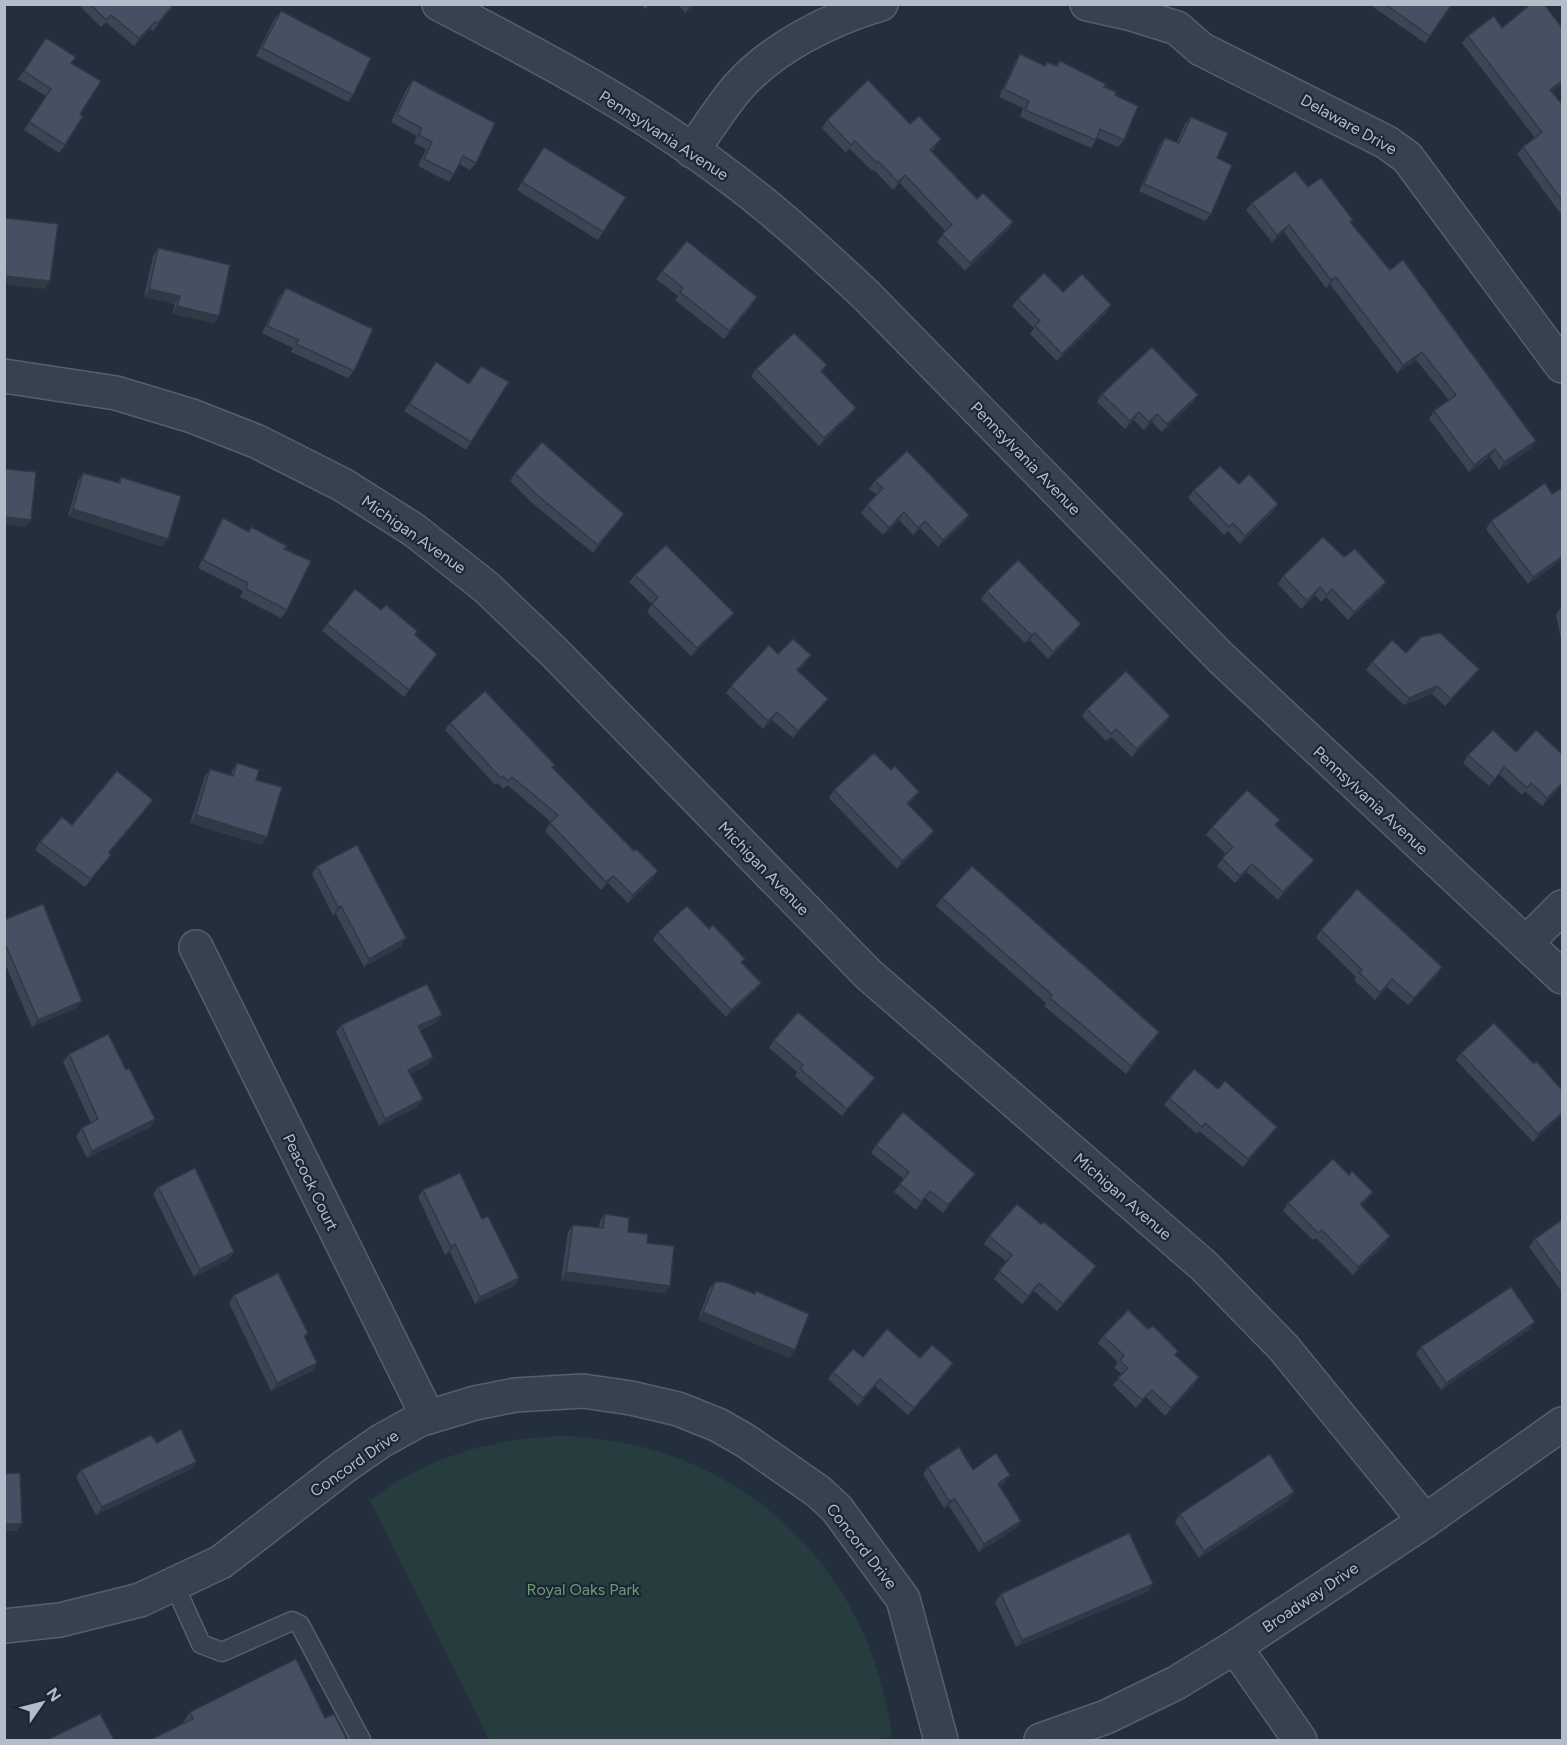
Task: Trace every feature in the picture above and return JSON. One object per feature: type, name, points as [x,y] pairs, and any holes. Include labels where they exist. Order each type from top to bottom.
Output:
[{"type":"street","name":"Pennsylvania Avenue","points":[[439,4],[531,52],[644,119],[692,151],[736,183],[866,294],[1221,658],[1563,977]]},
{"type":"street","points":[[692,151],[739,87],[768,61],[843,15],[881,4]]},
{"type":"street","name":"Delaware Drive","points":[[1087,4],[1134,9],[1177,28],[1201,49],[1386,142],[1407,157],[1563,366]]},
{"type":"street","name":"Michigan Avenue","points":[[4,376],[116,393],[192,416],[258,442],[344,485],[414,530],[486,587],[626,725],[868,974],[1204,1266],[1283,1347],[1425,1521]]},
{"type":"street","points":[[1526,943],[1563,907]]},
{"type":"street","name":"Peacock Court","points":[[196,947],[428,1417]]},
{"type":"street","name":"Concord Drive","points":[[4,1626],[60,1620],[140,1600],[221,1562],[381,1441],[428,1417],[515,1395],[583,1391],[631,1398],[678,1410],[718,1425],[746,1441],[819,1492],[837,1509],[903,1599],[941,1740]]},
{"type":"street","name":"Broadway Drive","points":[[1041,1740],[1106,1717],[1176,1683],[1235,1647],[1425,1521],[1563,1424]]},
{"type":"street","points":[[1235,1647],[1300,1740]]},
{"type":"lane","points":[[174,1584],[201,1644],[210,1650],[222,1652],[292,1621],[300,1625],[361,1740]]},
{"type":"green space","name":"Royal Oaks Park","points":[[558,1436],[622,1443],[681,1460],[735,1486],[783,1522],[823,1566],[855,1617],[879,1674],[892,1737],[875,1740],[489,1740],[370,1501],[412,1473],[459,1453],[508,1441]]},
{"type":"building","points":[[90,4],[174,4],[158,23],[155,22],[139,38],[111,15],[106,20]]},
{"type":"building","points":[[1385,4],[1452,4],[1430,36]]},
{"type":"building","points":[[1531,4],[1544,4],[1563,29],[1563,80],[1550,90],[1563,105],[1563,202],[1523,147],[1542,132],[1468,36],[1494,16],[1502,28]]},
{"type":"building","points":[[281,11],[371,58],[353,95],[262,48]]},
{"type":"building","points":[[46,38],[76,57],[71,63],[101,81],[80,114],[83,116],[65,145],[29,122],[51,89],[24,71]]},
{"type":"building","points":[[1020,54],[1045,66],[1047,62],[1057,66],[1060,61],[1106,84],[1104,87],[1116,92],[1115,95],[1138,106],[1124,140],[1100,129],[1096,140],[1025,110],[1029,101],[1004,89]]},
{"type":"building","points":[[413,80],[495,123],[476,163],[463,156],[454,174],[424,159],[432,142],[419,135],[422,128],[397,115]]},
{"type":"building","points":[[868,80],[910,124],[919,116],[941,139],[930,150],[977,199],[983,193],[1013,222],[970,263],[942,234],[952,225],[905,175],[898,182],[855,141],[851,145],[827,120]]},
{"type":"building","points":[[1191,117],[1228,133],[1217,158],[1232,165],[1211,214],[1144,184],[1165,138],[1179,143]]},
{"type":"building","points":[[544,147],[626,197],[603,232],[522,182]]},
{"type":"building","points":[[1295,171],[1308,187],[1321,178],[1353,220],[1350,222],[1390,270],[1403,260],[1536,441],[1504,462],[1495,449],[1474,465],[1434,411],[1456,395],[1422,352],[1403,365],[1336,277],[1331,280],[1289,225],[1277,235],[1252,203]]},
{"type":"building","points":[[4,218],[58,224],[50,281],[5,276]]},
{"type":"building","points":[[687,241],[757,297],[729,331],[680,292],[683,288],[662,271]]},
{"type":"building","points":[[158,248],[230,265],[219,316],[177,306],[180,296],[149,289]]},
{"type":"building","points":[[1044,273],[1063,292],[1082,274],[1111,305],[1062,354],[1035,326],[1040,321],[1018,299]]},
{"type":"building","points":[[286,288],[373,329],[354,371],[296,344],[299,340],[267,326]]},
{"type":"building","points":[[794,333],[827,365],[821,371],[856,408],[824,438],[756,369]]},
{"type":"building","points":[[1152,347],[1198,395],[1167,424],[1157,414],[1149,422],[1139,412],[1130,421],[1102,394]]},
{"type":"building","points":[[436,362],[469,384],[481,366],[509,382],[471,442],[409,404]]},
{"type":"building","points":[[542,442],[624,514],[598,545],[537,495],[515,473]]},
{"type":"building","points":[[907,451],[969,515],[943,540],[925,521],[918,528],[904,512],[889,528],[867,505],[883,488],[875,481]]},
{"type":"building","points":[[1220,466],[1239,484],[1249,474],[1278,504],[1245,536],[1233,523],[1229,527],[1194,490]]},
{"type":"building","points":[[4,469],[36,472],[31,520],[4,517]]},
{"type":"building","points":[[83,473],[120,483],[121,477],[181,496],[168,539],[73,509]]},
{"type":"building","points":[[1545,483],[1552,494],[1563,487],[1563,556],[1533,577],[1491,521]]},
{"type":"building","points":[[223,518],[249,532],[251,527],[287,546],[284,549],[311,561],[287,610],[246,589],[248,583],[203,560]]},
{"type":"building","points":[[1323,537],[1344,557],[1355,549],[1386,582],[1354,612],[1332,589],[1327,595],[1320,587],[1307,601],[1283,576]]},
{"type":"building","points":[[666,545],[734,613],[697,648],[652,604],[658,597],[635,575]]},
{"type":"building","points":[[1018,560],[1081,624],[1053,652],[1035,633],[1031,635],[987,591]]},
{"type":"building","points":[[355,589],[381,610],[386,605],[417,631],[415,635],[437,654],[409,690],[327,624]]},
{"type":"building","points":[[1440,633],[1479,669],[1451,699],[1437,686],[1409,698],[1372,662],[1392,640],[1406,653],[1421,637]]},
{"type":"building","points":[[793,639],[811,655],[797,670],[828,699],[798,731],[777,712],[768,721],[731,686],[769,645],[778,654]]},
{"type":"building","points":[[1126,671],[1170,716],[1137,749],[1116,729],[1111,734],[1087,709]]},
{"type":"building","points":[[485,691],[555,765],[552,767],[634,851],[636,849],[658,871],[633,895],[613,876],[606,882],[550,823],[558,815],[512,777],[508,781],[503,776],[501,778],[450,723]]},
{"type":"building","points":[[1493,730],[1516,752],[1536,730],[1563,755],[1563,782],[1547,798],[1531,783],[1527,788],[1504,767],[1495,779],[1468,755]]},
{"type":"building","points":[[874,753],[891,770],[895,766],[919,792],[907,803],[934,831],[902,861],[834,790]]},
{"type":"building","points":[[237,763],[259,770],[256,780],[282,787],[267,837],[196,815],[210,769],[233,776]]},
{"type":"building","points":[[117,771],[153,800],[109,852],[111,855],[91,879],[40,842],[62,817],[72,825]]},
{"type":"building","points":[[1247,790],[1280,820],[1275,825],[1314,860],[1283,892],[1252,864],[1240,876],[1222,858],[1233,847],[1212,827]]},
{"type":"building","points":[[357,845],[406,938],[369,959],[317,866]]},
{"type":"building","points":[[972,866],[1159,1032],[1131,1066],[1050,998],[1052,995],[942,898]]},
{"type":"building","points":[[1357,889],[1442,967],[1414,998],[1392,979],[1380,993],[1359,972],[1362,970],[1321,930]]},
{"type":"building","points":[[43,904],[82,1001],[38,1020],[4,941],[4,920]]},
{"type":"building","points":[[687,906],[709,929],[713,925],[745,959],[741,962],[761,983],[731,1010],[658,932]]},
{"type":"building","points":[[427,984],[442,1015],[418,1026],[433,1057],[408,1070],[423,1099],[385,1119],[341,1025]]},
{"type":"building","points":[[798,1012],[875,1078],[847,1109],[800,1069],[803,1065],[774,1040]]},
{"type":"building","points":[[1494,1023],[1534,1064],[1536,1061],[1563,1091],[1563,1112],[1538,1134],[1461,1053]]},
{"type":"building","points":[[108,1034],[126,1070],[129,1068],[155,1119],[92,1151],[82,1128],[98,1119],[69,1054]]},
{"type":"building","points":[[1194,1069],[1218,1089],[1225,1081],[1277,1127],[1248,1159],[1205,1123],[1202,1127],[1169,1098]]},
{"type":"building","points":[[903,1112],[975,1174],[948,1205],[930,1191],[921,1202],[900,1184],[909,1172],[876,1145]]},
{"type":"building","points":[[1333,1159],[1349,1175],[1352,1171],[1373,1192],[1360,1204],[1390,1236],[1358,1267],[1322,1230],[1318,1233],[1288,1203]]},
{"type":"building","points":[[195,1168],[234,1252],[200,1269],[158,1187]]},
{"type":"building","points":[[460,1173],[482,1219],[488,1216],[519,1278],[480,1297],[455,1244],[451,1247],[423,1190]]},
{"type":"building","points":[[1017,1204],[1041,1224],[1044,1222],[1096,1266],[1063,1304],[1039,1283],[1028,1296],[999,1271],[1012,1255],[989,1236]]},
{"type":"building","points":[[605,1214],[629,1218],[628,1232],[648,1234],[647,1243],[674,1246],[670,1286],[566,1272],[573,1225],[603,1228]]},
{"type":"building","points":[[1563,1219],[1563,1278],[1535,1239]]},
{"type":"building","points":[[278,1273],[308,1333],[304,1336],[317,1363],[277,1383],[234,1295]]},
{"type":"building","points":[[715,1282],[725,1282],[755,1294],[756,1291],[809,1314],[795,1350],[703,1312]]},
{"type":"building","points":[[1511,1287],[1535,1322],[1446,1383],[1421,1347]]},
{"type":"building","points":[[1128,1310],[1148,1329],[1153,1326],[1178,1351],[1175,1355],[1199,1377],[1171,1408],[1152,1390],[1142,1400],[1118,1378],[1128,1368],[1120,1361],[1124,1355],[1103,1336]]},
{"type":"building","points":[[887,1329],[920,1358],[932,1345],[953,1363],[914,1408],[880,1379],[863,1398],[833,1372],[853,1349],[863,1357]]},
{"type":"building","points":[[181,1429],[196,1462],[102,1507],[81,1470],[151,1435],[157,1443]]},
{"type":"building","points":[[959,1447],[973,1470],[996,1453],[1010,1475],[998,1484],[1021,1521],[984,1544],[955,1499],[949,1501],[928,1467]]},
{"type":"building","points":[[1270,1454],[1294,1492],[1204,1551],[1180,1514]]},
{"type":"building","points":[[20,1473],[22,1524],[4,1524],[4,1474]]},
{"type":"building","points":[[1129,1533],[1153,1584],[1022,1640],[1001,1594]]},
{"type":"building","points":[[296,1659],[325,1718],[334,1714],[347,1740],[150,1740],[193,1719],[190,1712]]},
{"type":"building","points":[[100,1714],[114,1740],[47,1740]]}]
